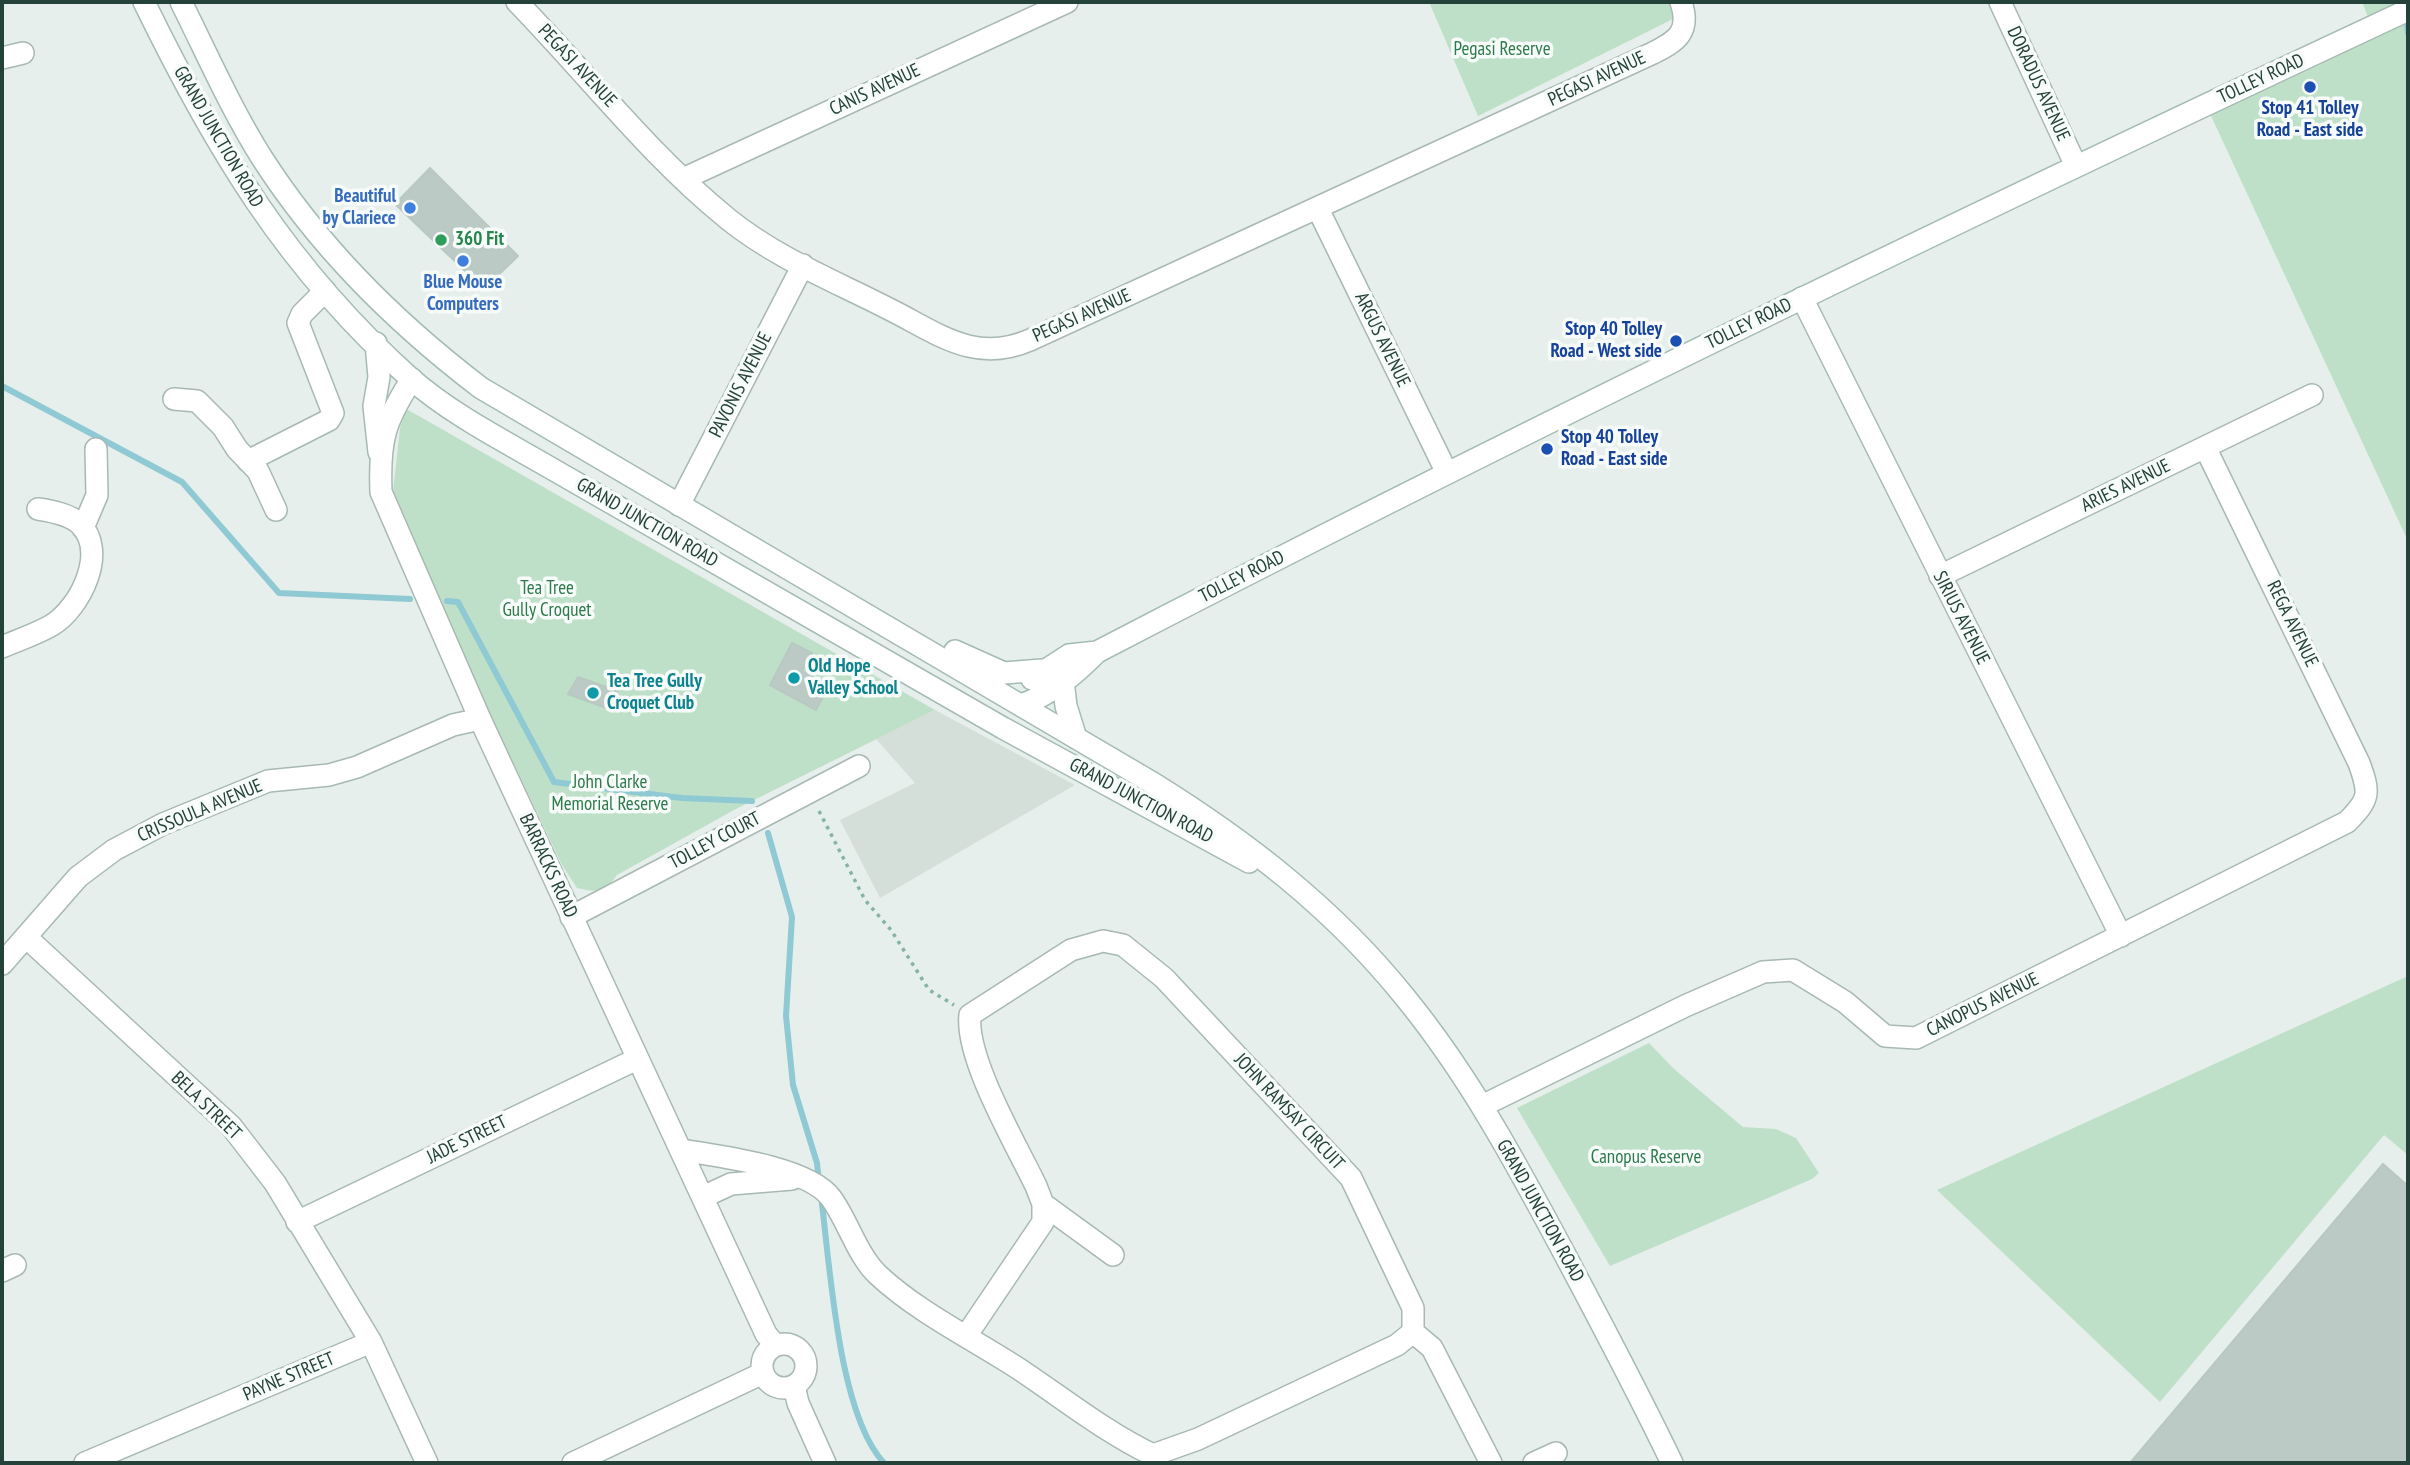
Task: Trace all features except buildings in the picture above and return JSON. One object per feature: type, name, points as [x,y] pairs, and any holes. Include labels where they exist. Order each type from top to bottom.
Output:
[{"type":"street","name":"GRAND JUNCTION ROAD","points":[[144,2],[204,121],[267,220],[325,291],[412,379],[484,429],[1003,728],[1294,886]]},
{"type":"street","name":"GRAND JUNCTION ROAD","points":[[181,2],[260,156],[288,196],[347,268],[433,352],[481,388],[1226,829],[1265,858],[1348,934],[1403,995],[1447,1052],[1482,1106],[1567,1258],[1672,1463]]},
{"type":"street","name":"PEGASI AVENUE","points":[[519,2],[683,179],[729,220],[803,265],[957,343],[993,351],[1011,348],[1030,340],[1675,42],[1684,27],[1681,2]]},
{"type":"street","name":"CANIS AVENUE","points":[[683,179],[1067,2]]},
{"type":"street","name":"DORADUS AVENUE","points":[[2000,2],[2076,166]]},
{"type":"street","name":"TOLLEY ROAD","points":[[1097,652],[1069,655],[1042,670],[1021,691],[1020,705],[1041,698],[1097,652],[1446,471],[2076,166],[2400,14]]},
{"type":"street","points":[[2,58],[23,53]]},
{"type":"street","name":"ARGUS AVENUE","points":[[1318,209],[1446,471]]},
{"type":"street","name":"PAVONIS AVENUE","points":[[666,533],[803,265]]},
{"type":"street","points":[[248,461],[329,420],[333,413],[298,323],[302,314],[325,291]]},
{"type":"street","name":"SIRIUS AVENUE","points":[[1802,298],[2121,936]]},
{"type":"street","points":[[376,343],[379,377],[374,406],[379,452]]},
{"type":"street","name":"BARRACKS ROAD","points":[[433,352],[412,379],[388,418],[379,452],[380,492],[571,917],[766,1335],[775,1346]]},
{"type":"street","name":"ARIES AVENUE","points":[[1940,576],[2312,394]]},
{"type":"street","points":[[174,399],[197,401],[223,427],[258,471],[276,510]]},
{"type":"street","name":"REGA AVENUE","points":[[2205,447],[2360,763],[2367,786],[2365,803]]},
{"type":"street","points":[[83,528],[97,495],[96,449]]},
{"type":"street","points":[[2,647],[54,625],[89,580],[91,557],[83,528],[77,521],[38,509]]},
{"type":"street","points":[[828,591],[856,596],[993,671],[1015,674],[1042,670]]},
{"type":"street","points":[[1063,681],[1066,706],[1076,738]]},
{"type":"street","points":[[1003,728],[1020,705]]},
{"type":"street","name":"CRISSOULA AVENUE","points":[[2,964],[78,877],[114,850],[163,824],[268,781],[329,775],[357,767],[453,725],[480,719]]},
{"type":"street","name":"TOLLEY COURT","points":[[571,917],[859,766]]},
{"type":"street","name":"CANOPUS AVENUE","points":[[1482,1106],[1685,1006],[1763,972],[1793,970],[1845,1002],[1885,1036],[1916,1038],[2347,822],[2365,803]]},
{"type":"street","name":"BELA STREET","points":[[26,937],[230,1126],[275,1183],[371,1342]]},
{"type":"street","name":"JOHN RAMSAY CIRCUIT","points":[[970,1015],[1071,950],[1103,941],[1123,945],[1164,978],[1351,1178],[1413,1308],[1413,1332]]},
{"type":"street","points":[[966,1336],[1043,1222],[1042,1204],[980,1067],[968,1030],[970,1015]]},
{"type":"street","name":"JADE STREET","points":[[297,1222],[637,1059]]},
{"type":"street","points":[[681,1150],[767,1166],[804,1180],[830,1195],[876,1273],[1115,1437],[1155,1459],[1397,1345],[1413,1332],[1432,1348],[1491,1463]]},
{"type":"street","points":[[703,1197],[731,1184],[804,1180]]},
{"type":"street","points":[[1042,1204],[1113,1255]]},
{"type":"street","points":[[371,1342],[427,1463]]},
{"type":"street","name":"PAYNE STREET","points":[[98,1461],[371,1342]]},
{"type":"street","points":[[792,1345],[804,1356],[805,1373],[794,1386],[779,1387],[767,1380],[763,1373],[764,1357],[775,1346],[792,1345]]},
{"type":"street","points":[[573,1463],[763,1373]]},
{"type":"street","points":[[794,1386],[798,1404],[825,1463]]},
{"type":"street","points":[[1534,1463],[1556,1453]]},
{"type":"path","points":[[810,792],[864,900],[891,930],[929,990],[970,1015]]},
{"type":"shaded area","points":[[935,710],[1075,785],[880,898],[840,820],[915,783],[876,739]]},
{"type":"green space","name":"Pegasi Reserve","points":[[1429,2],[1672,2],[1679,16],[1478,116]]},
{"type":"green space","points":[[2362,2],[2408,2],[2408,541],[2206,105],[2372,27]]},
{"type":"green space","name":"Tea Tree Gully Croquet","points":[[406,409],[935,710],[734,810],[617,875],[605,888],[596,891],[577,888],[562,865],[475,682],[393,491],[400,428]]},
{"type":"green space","points":[[2408,976],[2408,1155],[2384,1135],[2160,1402],[1937,1190]]},
{"type":"green space","name":"Canopus Reserve","points":[[1649,1043],[1674,1069],[1743,1127],[1776,1129],[1796,1138],[1819,1173],[1812,1179],[1610,1266],[1517,1108]]},
{"type":"waterway","points":[[2406,14],[2408,33]]},
{"type":"waterway","points":[[2,386],[182,482],[279,593],[410,599]]},
{"type":"waterway","points":[[447,601],[458,602],[554,782],[682,798],[752,801]]},
{"type":"waterway","points":[[768,833],[792,917],[786,1016],[793,1085],[817,1163],[819,1182]]},
{"type":"waterway","points":[[821,1196],[833,1298],[846,1375],[868,1440],[884,1463]]},
{"type":"place","name":"Stop 41 Tolley Road - East side","points":[[2310,87]]},
{"type":"place","name":"Beautiful by Clariece","points":[[410,208]]},
{"type":"place","name":"360 Fit","points":[[441,240]]},
{"type":"place","name":"Blue Mouse Computers","points":[[463,261]]},
{"type":"place","name":"Stop 40 Tolley Road - West side","points":[[1676,341]]},
{"type":"place","name":"Stop 40 Tolley Road - East side","points":[[1547,449]]},
{"type":"place","name":"Old Hope Valley School","points":[[794,678]]},
{"type":"place","name":"Tea Tree Gully Croquet Club","points":[[593,693]]},
{"type":"park label","name":"John Clarke Memorial Reserve","points":[[610,794]]}]
